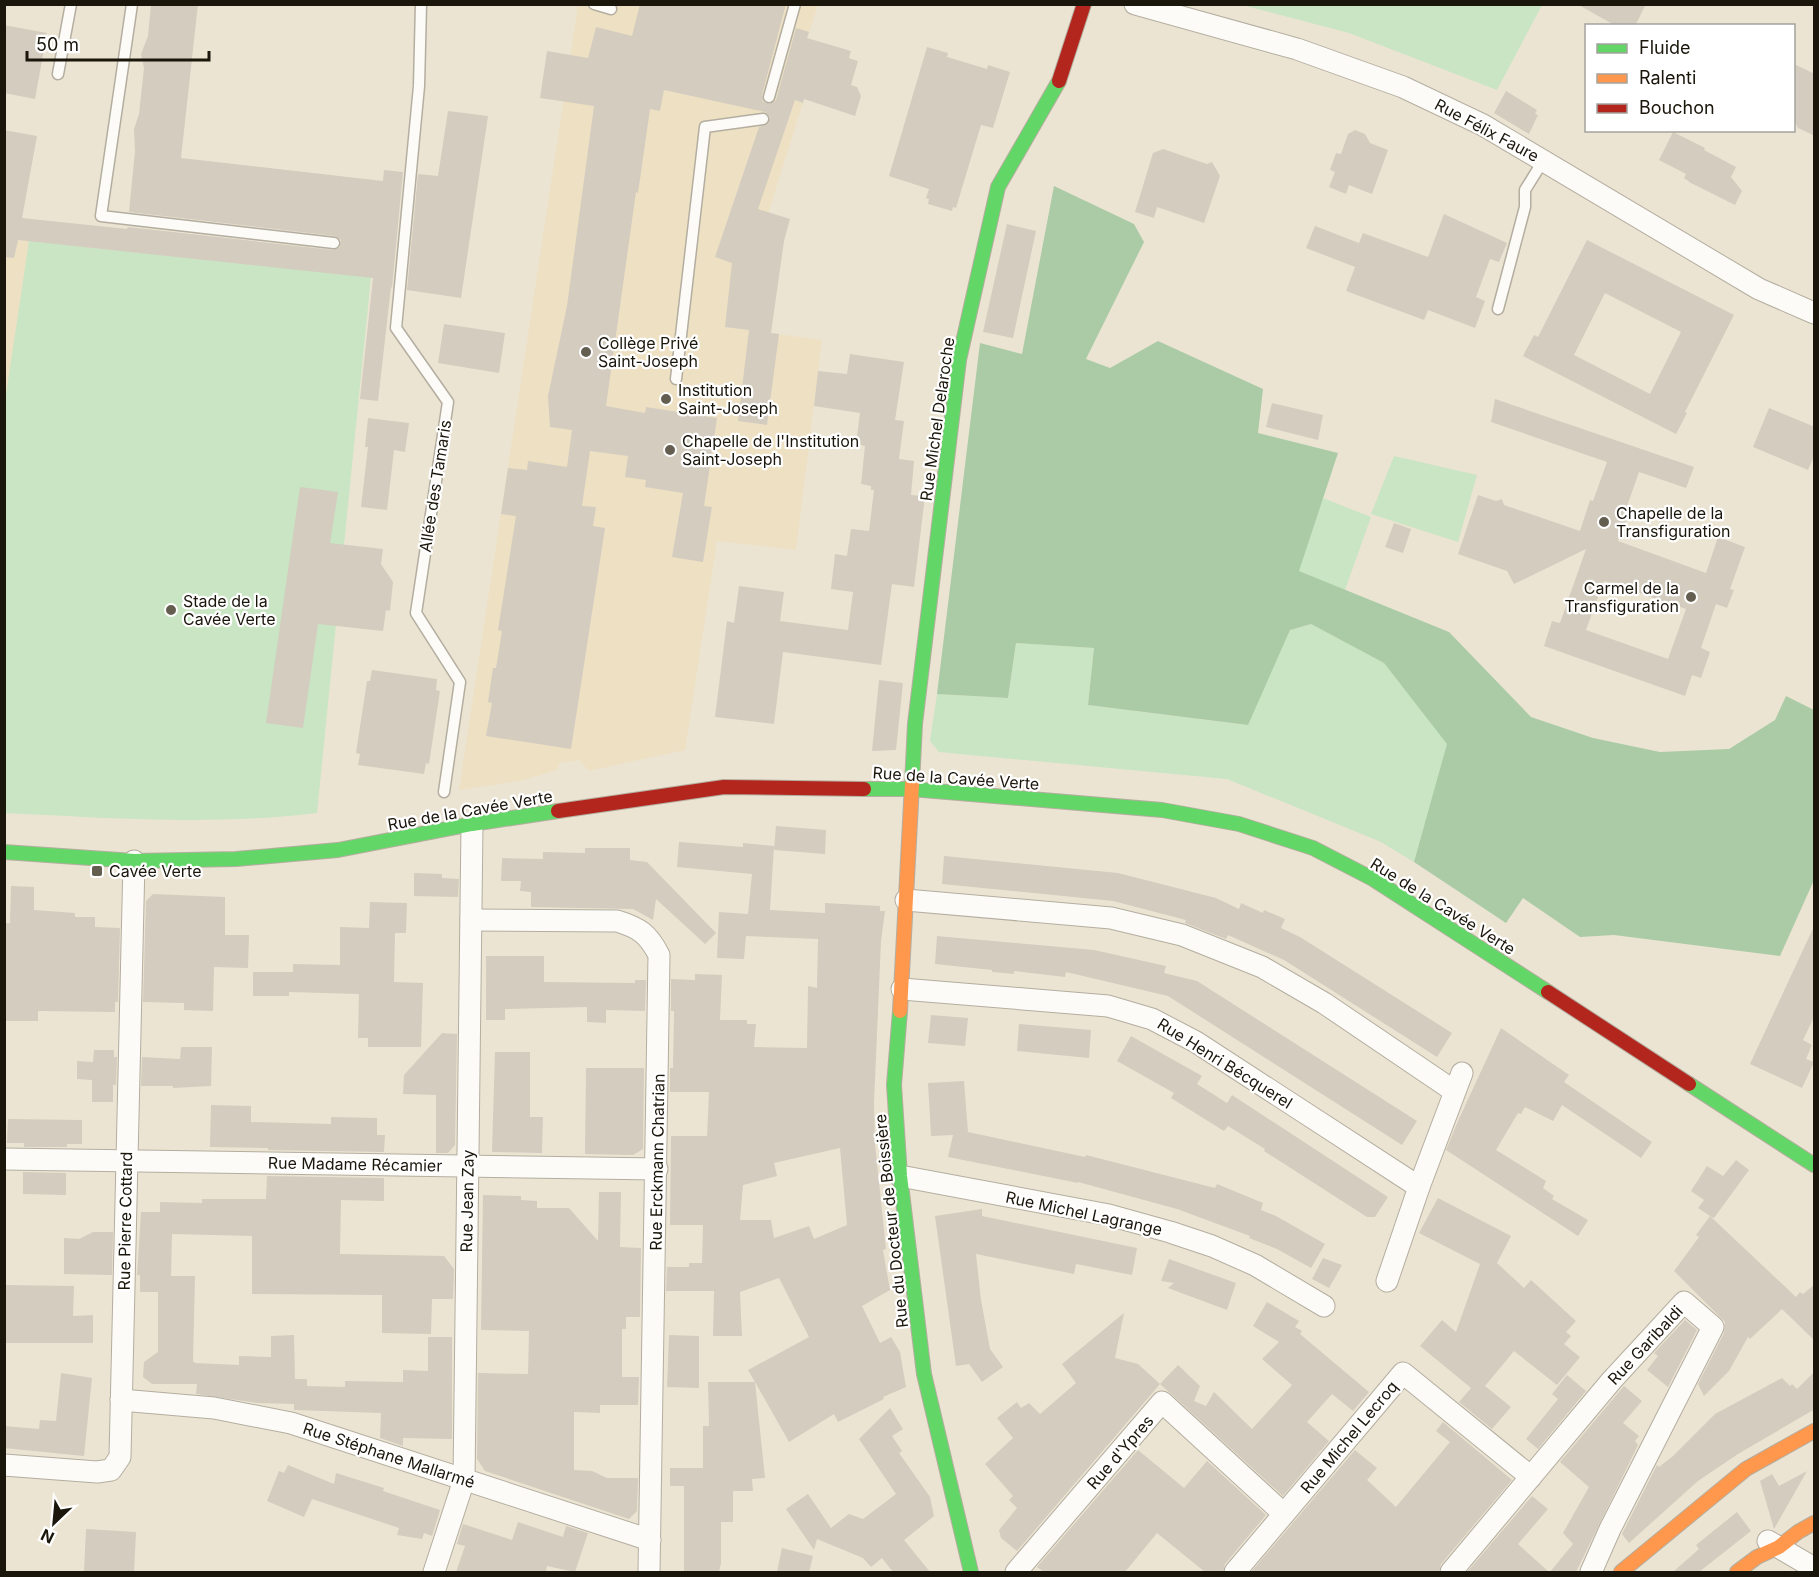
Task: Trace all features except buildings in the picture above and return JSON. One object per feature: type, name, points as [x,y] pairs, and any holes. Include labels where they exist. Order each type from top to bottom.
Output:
[{"type":"street","name":"Rue Michel Delaroche","points":[[911,789],[915,724],[962,348],[998,187],[1058,83],[1084,4]]},
{"type":"street","name":"Rue Félix Faure","points":[[1135,4],[1297,49],[1402,87],[1483,125],[1759,289],[1815,313]]},
{"type":"street","name":"Rue de la Cavée Verte","points":[[4,852],[134,861],[236,859],[338,850],[472,824],[724,787],[911,789],[1162,810],[1239,824],[1313,848],[1372,879],[1815,1165]]},
{"type":"street","name":"Rue du Docteur de Boissière","points":[[911,789],[902,989],[894,1084],[900,1176],[924,1374],[971,1572]]},
{"type":"street","name":"Rue Jean Zay","points":[[434,1572],[464,1480],[472,824]]},
{"type":"street","name":"Rue Pierre Cottard","points":[[4,1465],[97,1472],[111,1470],[120,1457],[134,861]]},
{"type":"street","points":[[906,900],[1111,918],[1182,935],[1262,967],[1458,1082],[1419,1187],[1388,1281]]},
{"type":"street","name":"Rue Erckmann Chatrian","points":[[471,920],[617,921],[635,927],[651,939],[659,955],[649,1572]]},
{"type":"street","name":"Rue Henri Bécquerel","points":[[902,989],[1108,1006],[1152,1019],[1196,1042],[1419,1187]]},
{"type":"street","name":"Rue Madame Récamier","points":[[4,1159],[657,1169]]},
{"type":"street","name":"Rue Michel Lagrange","points":[[900,1176],[1109,1215],[1170,1232],[1212,1246],[1255,1265],[1323,1306]]},
{"type":"street","name":"Rue Garibaldi","points":[[1451,1572],[1611,1380],[1684,1302],[1713,1328],[1610,1529],[1591,1572]]},
{"type":"street","name":"Rue Michel Lecroq","points":[[1235,1572],[1403,1373],[1531,1477]]},
{"type":"street","name":"Rue Stéphane Mallarmé","points":[[121,1400],[214,1408],[291,1423],[650,1540]]},
{"type":"street","name":"Rue d'Ypres","points":[[1016,1572],[1162,1402],[1284,1514]]},
{"type":"street","points":[[1621,1572],[1746,1469],[1815,1431]]},
{"type":"street","points":[[1737,1572],[1769,1544],[1815,1523]]},
{"type":"street","points":[[1769,1544],[1815,1568]]},
{"type":"lane","points":[[58,74],[71,4]]},
{"type":"lane","points":[[132,4],[101,216],[334,243]]},
{"type":"lane","name":"Allée des Tamaris","points":[[421,4],[419,86],[396,328],[448,402],[416,613],[460,682],[444,792]]},
{"type":"lane","points":[[594,4],[611,9]]},
{"type":"lane","points":[[769,97],[795,4]]},
{"type":"lane","points":[[676,379],[705,126],[763,119]]},
{"type":"lane","points":[[1498,309],[1525,207],[1525,190],[1543,161]]},
{"type":"shaded area","name":"Institution Saint-Joseph","points":[[578,5],[818,5],[788,98],[803,103],[758,245],[748,330],[822,340],[796,550],[717,541],[685,750],[589,771],[579,760],[560,763],[557,770],[524,780],[459,790]]},
{"type":"shaded area","points":[[5,239],[29,241],[5,408]]},
{"type":"green space","points":[[1542,4],[1497,90],[1349,33],[1242,5]]},
{"type":"green space","points":[[1054,186],[1134,224],[1144,242],[1086,359],[1110,368],[1158,341],[1263,389],[1258,433],[1338,453],[1299,571],[1449,632],[1531,717],[1593,738],[1660,752],[1729,749],[1775,720],[1786,696],[1814,710],[1814,880],[1780,956],[1614,935],[1580,937],[1523,898],[1506,923],[1414,862],[1447,744],[1384,663],[1311,624],[1290,630],[1248,725],[1088,705],[1094,648],[1016,643],[1008,698],[937,694],[980,343],[1022,354]]},
{"type":"green space","name":"Stade de la Cavée Verte","points":[[29,241],[371,277],[317,813],[199,820],[5,813],[4,408]]},
{"type":"green space","points":[[1394,456],[1477,475],[1458,542],[1371,514]]},
{"type":"green space","points":[[1323,498],[1371,517],[1345,590],[1298,571]]},
{"type":"green space","points":[[1311,624],[1384,663],[1448,744],[1414,862],[1381,842],[1227,779],[939,752],[930,741],[937,694],[1008,698],[1016,643],[1094,648],[1088,705],[1247,725],[1290,630]]},
{"type":"traffic: fast","points":[[912,784],[915,724],[959,360],[998,187],[1059,81]]},
{"type":"traffic: fast","points":[[864,789],[911,789],[1162,810],[1239,824],[1313,848],[1373,879],[1548,992]]},
{"type":"traffic: fast","points":[[4,852],[134,861],[236,859],[338,850],[472,824],[558,811]]},
{"type":"traffic: fast","points":[[900,1011],[894,1085],[900,1176],[924,1374],[971,1572]]},
{"type":"traffic: fast","points":[[1689,1084],[1814,1165]]},
{"type":"traffic: slow","points":[[900,1011],[912,784]]},
{"type":"traffic: slow","points":[[1621,1572],[1746,1469],[1814,1431]]},
{"type":"traffic: slow","points":[[1737,1572],[1757,1557],[1779,1547],[1814,1523]]},
{"type":"traffic: jam","points":[[1059,81],[1084,4]]},
{"type":"traffic: jam","points":[[558,811],[724,787],[864,789]]},
{"type":"traffic: jam","points":[[1548,992],[1689,1084]]},
{"type":"place","name":"Collège Privé Saint-Joseph","points":[[586,352]]},
{"type":"place","name":"Institution Saint-Joseph","points":[[666,399]]},
{"type":"place","name":"Chapelle de l'Institution Saint-Joseph","points":[[670,450]]},
{"type":"place","name":"Chapelle de la Transfiguration","points":[[1604,522]]},
{"type":"place","name":"Carmel de la Transfiguration","points":[[1691,597]]},
{"type":"place","name":"Stade de la Cavée Verte","points":[[171,610]]},
{"type":"place","name":"Cavée Verte","points":[[97,871]]}]
